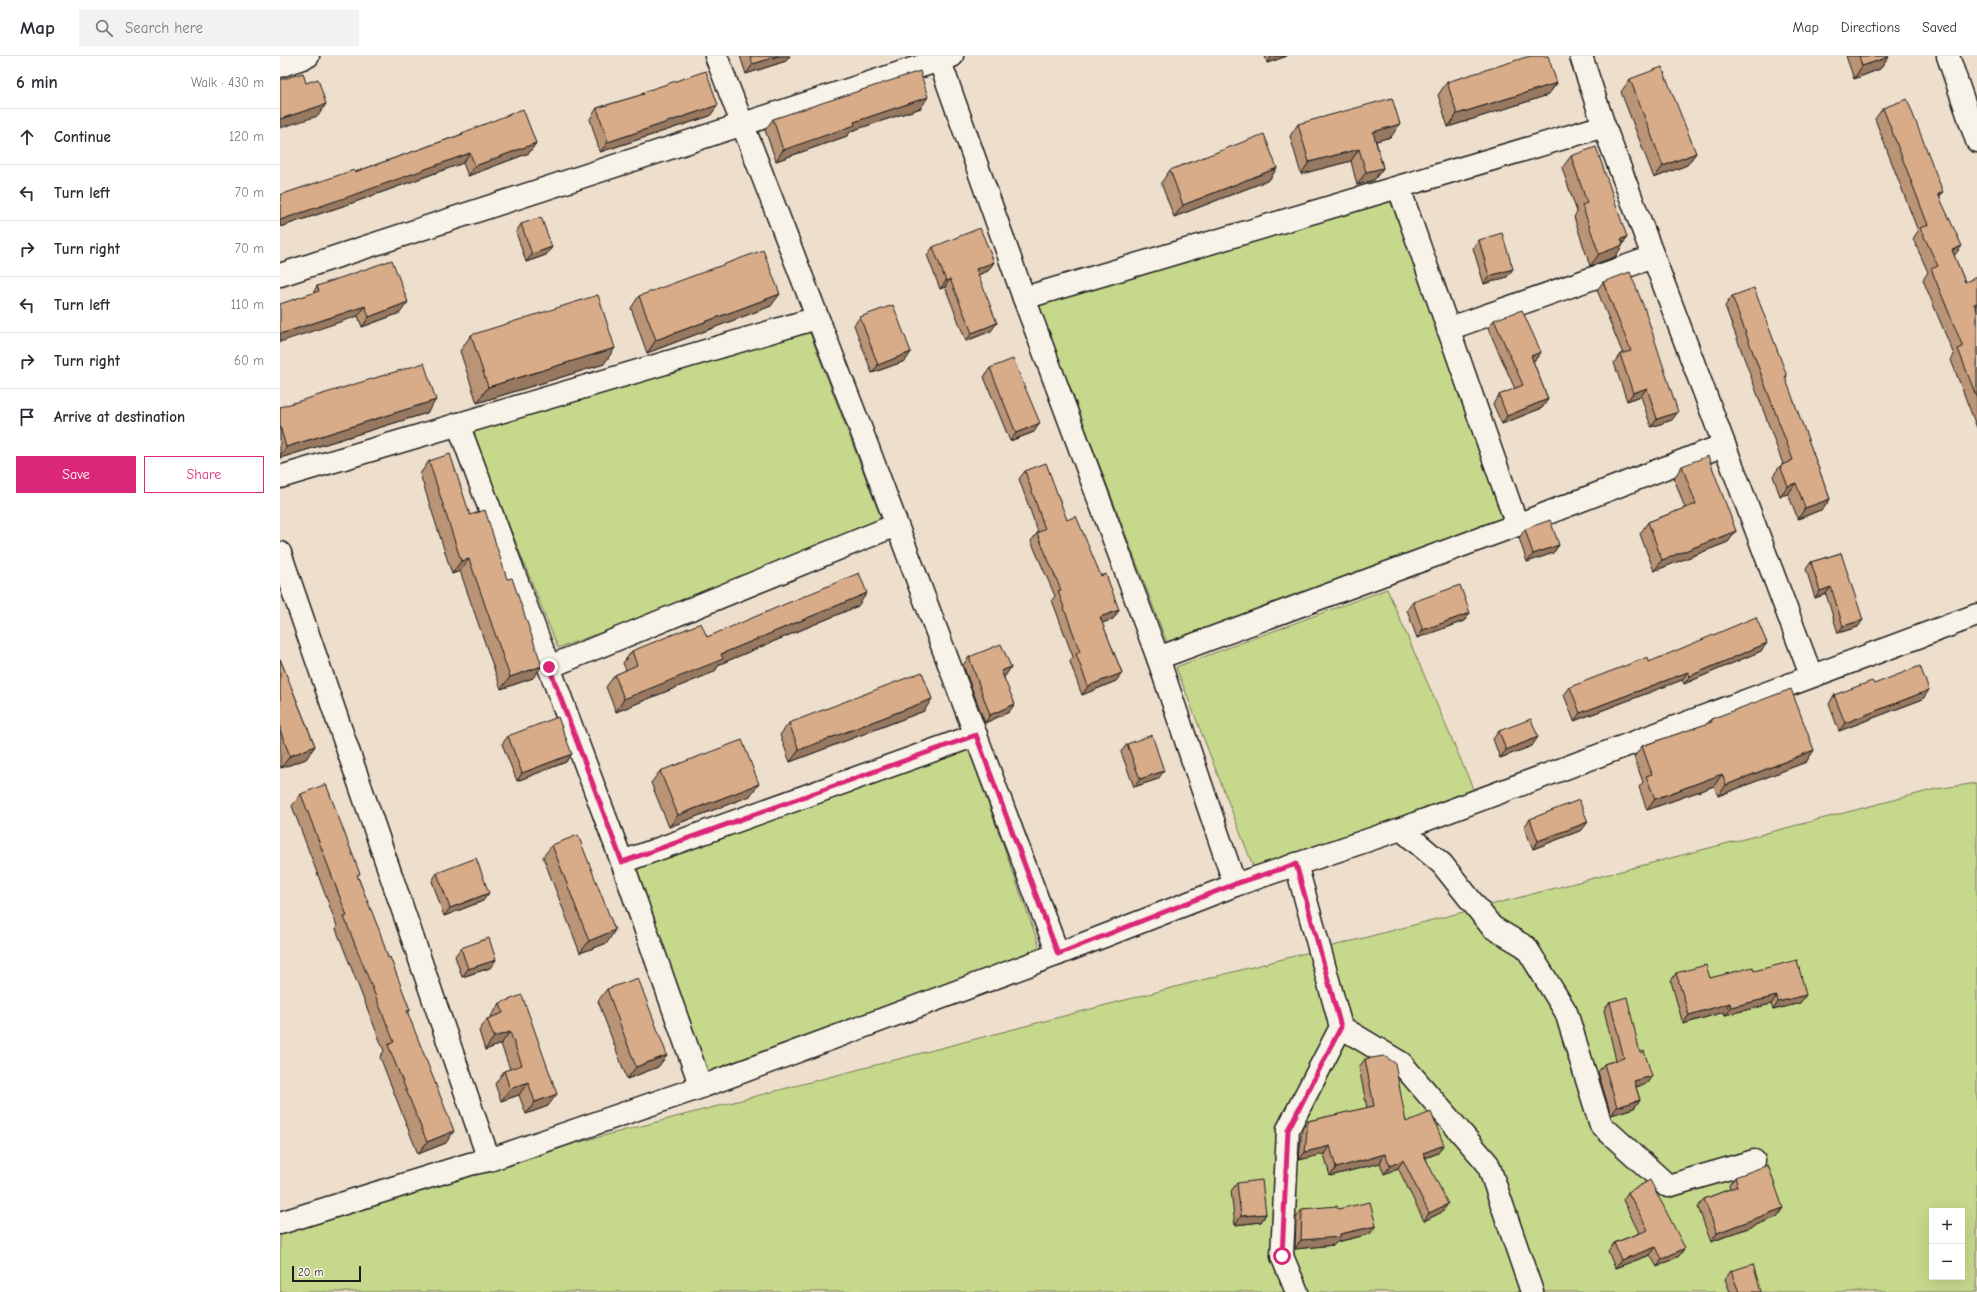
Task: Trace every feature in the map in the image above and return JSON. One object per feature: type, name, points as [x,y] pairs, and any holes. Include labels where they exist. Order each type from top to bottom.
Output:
[{"type":"street","points":[[280,66],[308,56]]},
{"type":"street","points":[[716,56],[976,735],[1058,954]]},
{"type":"street","points":[[1581,56],[1604,126],[1810,675]]},
{"type":"street","points":[[1948,56],[1969,91],[1977,141]]},
{"type":"street","points":[[280,275],[943,57],[1024,298],[1158,658],[1235,884]]},
{"type":"street","points":[[1024,298],[1604,126]]},
{"type":"street","points":[[1399,188],[1517,525]]},
{"type":"street","points":[[1448,329],[1653,257]]},
{"type":"street","points":[[280,477],[817,318]]},
{"type":"street","points":[[458,424],[622,862],[701,1087]]},
{"type":"street","points":[[1158,658],[1517,525],[1724,445]]},
{"type":"street","points":[[549,667],[896,525]]},
{"type":"street","points":[[280,553],[489,1160]]},
{"type":"street","points":[[280,1223],[489,1160],[701,1087],[1058,954],[1235,884],[1401,829],[1810,675],[1977,615]]},
{"type":"street","points":[[622,862],[976,735]]},
{"type":"street","points":[[1401,829],[1442,864],[1492,927],[1526,947],[1566,1012],[1601,1125],[1668,1186],[1754,1161]]},
{"type":"street","points":[[1296,864],[1341,1027],[1288,1130],[1282,1256],[1297,1292]]},
{"type":"street","points":[[1341,1027],[1402,1063],[1488,1164],[1532,1292]]},
{"type":"green space","points":[[1390,200],[1512,518],[1167,643],[1036,298]]},
{"type":"green space","points":[[808,328],[881,518],[823,553],[558,648],[470,428]]},
{"type":"green space","points":[[1387,589],[1475,793],[1255,871],[1176,667]]},
{"type":"green space","points":[[966,741],[1040,948],[706,1074],[634,865]]},
{"type":"green space","points":[[1977,783],[1977,1292],[280,1292],[280,1220],[1936,789]]},
{"type":"building","points":[[750,56],[778,56],[753,64]]},
{"type":"building","points":[[1530,56],[1548,56],[1557,83],[1457,114],[1447,82]]},
{"type":"building","points":[[1859,56],[1888,56],[1889,57],[1862,66]]},
{"type":"building","points":[[1662,67],[1696,153],[1663,166],[1630,79]]},
{"type":"building","points":[[706,71],[718,105],[608,142],[597,108],[644,94],[643,92]]},
{"type":"building","points":[[920,71],[928,97],[854,122],[855,125],[783,150],[773,119]]},
{"type":"building","points":[[303,73],[306,83],[318,79],[326,104],[280,119],[280,80]]},
{"type":"building","points":[[1392,98],[1400,124],[1373,132],[1383,168],[1366,172],[1359,149],[1309,162],[1298,124]]},
{"type":"building","points":[[1907,99],[1943,192],[1938,194],[1962,246],[1952,250],[1965,282],[1977,277],[1977,303],[1974,304],[1977,311],[1977,398],[1958,349],[1963,347],[1931,269],[1938,266],[1920,228],[1928,225],[1883,108]]},
{"type":"building","points":[[523,109],[536,143],[475,166],[470,153],[280,220],[280,195],[354,170],[355,172],[463,134],[462,133]]},
{"type":"building","points":[[1264,134],[1277,168],[1183,205],[1170,170]]},
{"type":"building","points":[[1596,147],[1627,237],[1621,239],[1623,245],[1599,254],[1582,205],[1587,203],[1571,156]]},
{"type":"building","points":[[541,217],[552,247],[532,254],[521,224]]},
{"type":"building","points":[[980,228],[994,262],[976,269],[997,323],[972,333],[950,279],[946,281],[933,247]]},
{"type":"building","points":[[1502,233],[1513,269],[1489,276],[1479,240]]},
{"type":"building","points":[[763,250],[780,294],[656,340],[639,296]]},
{"type":"building","points":[[392,260],[408,302],[369,317],[365,306],[280,334],[280,304],[319,291],[317,286]]},
{"type":"building","points":[[1630,272],[1645,310],[1678,412],[1657,419],[1647,388],[1633,393],[1620,354],[1631,351],[1603,282]]},
{"type":"building","points":[[1754,288],[1787,376],[1785,377],[1830,499],[1805,508],[1796,483],[1788,486],[1780,466],[1793,460],[1732,296]]},
{"type":"building","points":[[598,295],[615,348],[488,387],[471,335]]},
{"type":"building","points":[[893,305],[911,352],[878,365],[860,317]]},
{"type":"building","points":[[1522,310],[1541,352],[1531,356],[1548,399],[1507,416],[1499,395],[1523,385],[1494,320]]},
{"type":"building","points":[[1013,359],[1040,423],[1016,433],[990,368]]},
{"type":"building","points":[[424,363],[436,400],[286,447],[280,426],[280,407]]},
{"type":"building","points":[[450,454],[470,515],[485,510],[507,579],[512,578],[542,666],[510,677],[469,559],[461,561],[429,461]]},
{"type":"building","points":[[1708,456],[1736,531],[1662,560],[1648,522],[1696,504],[1682,466]]},
{"type":"building","points":[[1046,463],[1067,520],[1076,516],[1101,576],[1106,574],[1119,610],[1100,617],[1122,673],[1088,686],[1076,654],[1080,652],[1058,591],[1061,590],[1037,533],[1045,529],[1025,471]]},
{"type":"building","points":[[1550,520],[1559,545],[1533,554],[1525,529]]},
{"type":"building","points":[[1841,553],[1863,620],[1843,626],[1831,587],[1820,591],[1811,562]]},
{"type":"building","points":[[859,573],[867,593],[721,654],[723,659],[624,699],[615,675],[637,665],[632,651],[701,623],[707,637]]},
{"type":"building","points":[[1460,585],[1470,613],[1423,630],[1413,602]]},
{"type":"building","points":[[1756,617],[1767,643],[1690,676],[1688,672],[1580,713],[1570,687],[1648,657],[1649,662]]},
{"type":"building","points":[[1001,644],[1011,667],[1001,671],[1015,704],[990,715],[969,657]]},
{"type":"building","points":[[280,659],[315,746],[290,756],[280,730]]},
{"type":"building","points":[[1920,666],[1929,690],[1845,723],[1834,695],[1872,681],[1874,684]]},
{"type":"building","points":[[922,672],[932,699],[799,750],[789,723]]},
{"type":"building","points":[[1791,689],[1814,750],[1726,785],[1722,774],[1655,799],[1646,776],[1652,774],[1642,746],[1712,722],[1711,719]]},
{"type":"building","points":[[558,717],[572,754],[522,773],[508,736]]},
{"type":"building","points":[[1531,719],[1538,737],[1506,750],[1499,731]]},
{"type":"building","points":[[1152,735],[1164,771],[1140,779],[1127,744]]},
{"type":"building","points":[[742,740],[759,784],[678,815],[660,771]]},
{"type":"building","points":[[326,784],[360,874],[357,875],[380,932],[388,958],[390,957],[410,1010],[407,1011],[454,1131],[427,1142],[388,1045],[394,1042],[344,917],[347,916],[301,794]]},
{"type":"building","points":[[1579,800],[1588,822],[1538,841],[1530,819]]},
{"type":"building","points":[[578,835],[615,930],[589,941],[552,845]]},
{"type":"building","points":[[476,858],[489,893],[450,908],[437,873]]},
{"type":"building","points":[[489,938],[496,960],[468,969],[461,948]]},
{"type":"building","points":[[1797,960],[1806,995],[1778,1002],[1777,996],[1731,1007],[1730,1003],[1689,1015],[1676,973],[1706,965],[1710,978],[1753,967],[1754,971]]},
{"type":"building","points":[[638,978],[667,1055],[636,1067],[607,989]]},
{"type":"building","points":[[522,995],[557,1094],[535,1102],[528,1082],[510,1089],[504,1071],[522,1065],[510,1032],[494,1037],[487,1019],[503,1013],[500,1003]]},
{"type":"building","points":[[1627,997],[1640,1053],[1644,1051],[1652,1076],[1634,1081],[1640,1100],[1617,1107],[1604,1064],[1624,1058],[1610,1002]]},
{"type":"building","points":[[1384,1056],[1395,1063],[1406,1122],[1431,1112],[1444,1145],[1423,1153],[1448,1204],[1429,1213],[1403,1160],[1390,1166],[1385,1154],[1336,1168],[1330,1146],[1305,1152],[1308,1121],[1374,1106],[1365,1059]]},
{"type":"building","points":[[1768,1165],[1783,1208],[1717,1233],[1704,1199],[1738,1186],[1735,1177]]},
{"type":"building","points":[[1262,1180],[1266,1214],[1241,1216],[1237,1183]]},
{"type":"building","points":[[1650,1180],[1685,1248],[1662,1259],[1656,1247],[1621,1260],[1614,1243],[1648,1230],[1628,1192]]},
{"type":"building","points":[[1370,1202],[1376,1226],[1340,1234],[1340,1237],[1301,1240],[1302,1209],[1337,1206],[1338,1209]]},
{"type":"building","points":[[1753,1264],[1761,1292],[1739,1292],[1731,1271]]},
{"type":"route","points":[[549,667],[622,862],[976,735],[1058,954],[1235,884],[1296,864],[1341,1027],[1288,1130],[1282,1256]]}]
